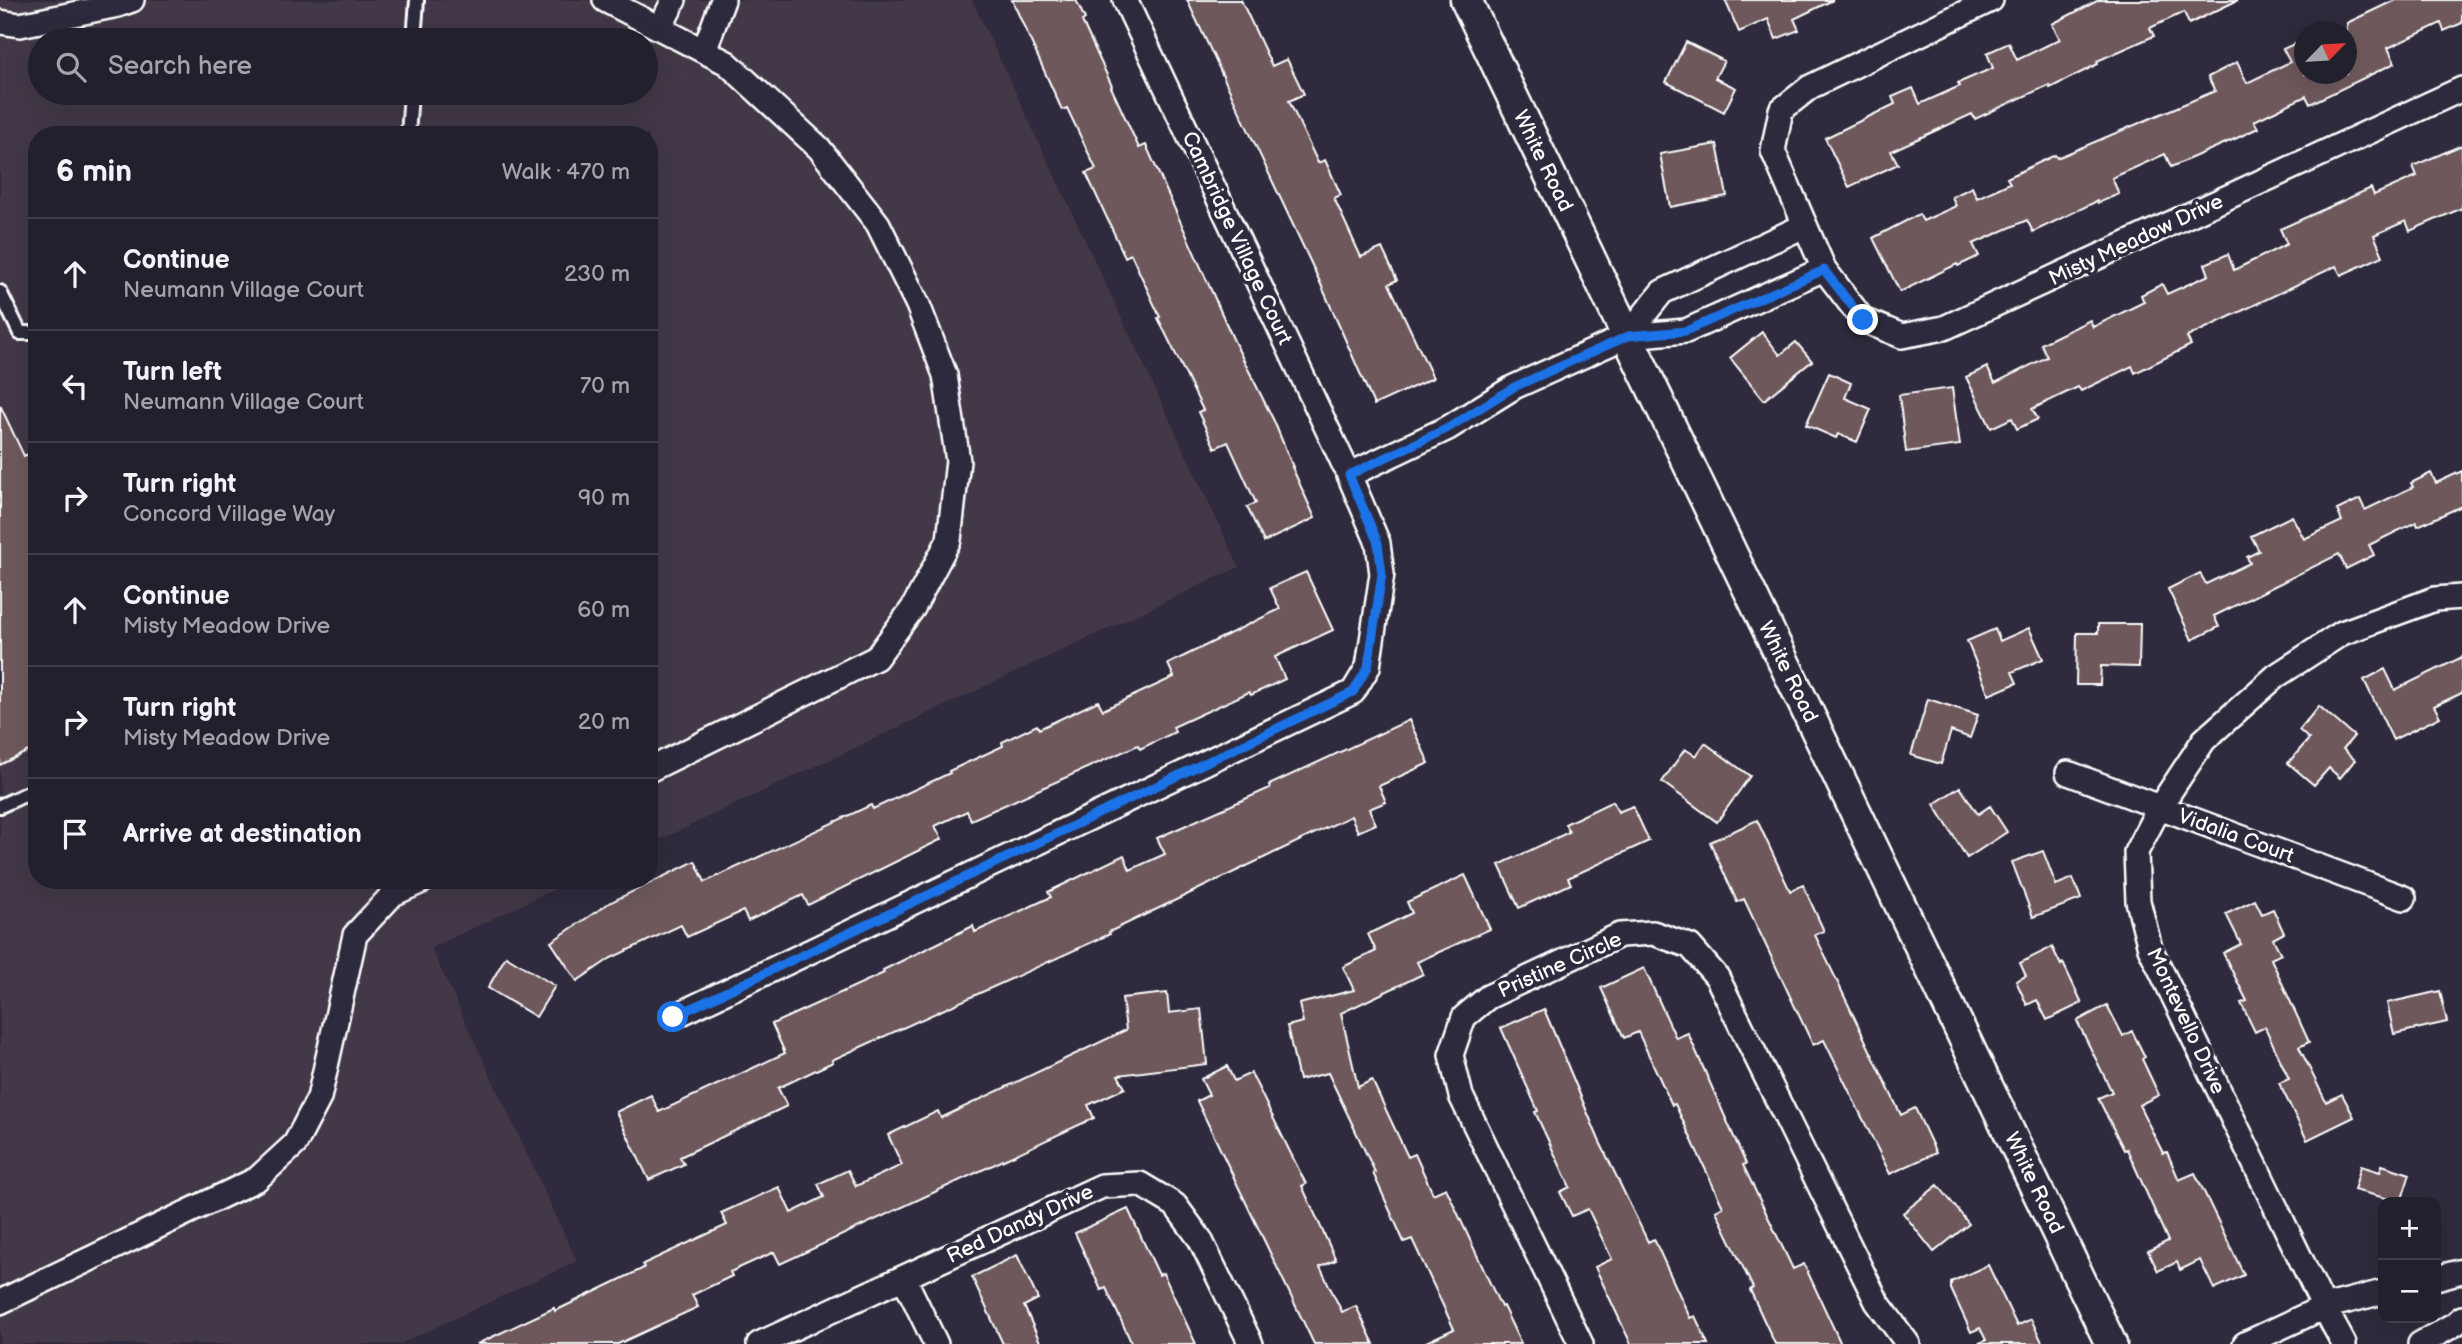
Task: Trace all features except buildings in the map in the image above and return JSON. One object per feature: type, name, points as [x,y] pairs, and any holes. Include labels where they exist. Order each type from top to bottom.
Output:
[{"type":"street","points":[[0,22],[20,25],[132,0]]},
{"type":"street","points":[[605,0],[727,63],[819,148],[878,224],[918,305],[945,375],[958,461],[948,540],[913,608],[876,658],[658,766]]},
{"type":"street","points":[[660,28],[674,0]]},
{"type":"street","points":[[704,51],[723,0]]},
{"type":"street","name":"Cambridge Village Court","points":[[673,1017],[1353,692],[1368,667],[1382,574],[1378,543],[1349,475],[1125,0]]},
{"type":"street","name":"White Road","points":[[1466,0],[2111,1344]]},
{"type":"street","name":"Misty Meadow Drive","points":[[1991,0],[1810,87],[1781,110],[1773,151],[1824,270],[1863,320],[1902,336],[1944,328],[2462,89]]},
{"type":"street","points":[[1628,336],[1662,292],[1804,226]]},
{"type":"street","points":[[1349,475],[1448,428],[1514,387],[1628,336],[1686,331],[1824,270]]},
{"type":"street","name":"Montevello Drive","points":[[2344,1344],[2150,948],[2138,901],[2136,852],[2159,808],[2204,740],[2276,676],[2342,633],[2435,599],[2462,597]]},
{"type":"street","name":"Vidalia Court","points":[[2068,773],[2404,898]]},
{"type":"street","points":[[0,1303],[257,1179],[295,1144],[319,1098],[355,936],[393,894],[404,889]]},
{"type":"street","name":"Pristine Circle","points":[[1581,1344],[1461,1096],[1451,1055],[1464,1017],[1488,997],[1620,935],[1653,933],[1690,946],[1717,977],[1877,1302],[1909,1344]]},
{"type":"street","name":"Red Dandy Drive","points":[[759,1344],[1102,1186],[1140,1184],[1175,1205],[1200,1239],[1251,1344]]},
{"type":"street","points":[[2441,1276],[2462,1270]]},
{"type":"street","points":[[904,1278],[936,1344]]},
{"type":"street","points":[[2245,1344],[2324,1307],[2378,1293]]},
{"type":"street","points":[[2420,1344],[2462,1318]]},
{"type":"lane","points":[[415,28],[417,0]]},
{"type":"lane","points":[[409,126],[410,105]]},
{"type":"lane","points":[[0,292],[20,333],[28,333]]},
{"type":"lane","points":[[0,806],[28,793]]},
{"type":"shaded area","points":[[0,0],[972,0],[1239,567],[658,841],[658,126],[28,126],[28,889],[555,889],[431,948],[577,1261],[400,1344],[0,1344]]},
{"type":"route","points":[[673,1017],[1353,692],[1368,667],[1382,574],[1378,543],[1349,475],[1448,428],[1514,387],[1628,336],[1686,331],[1824,270],[1863,320]]}]
